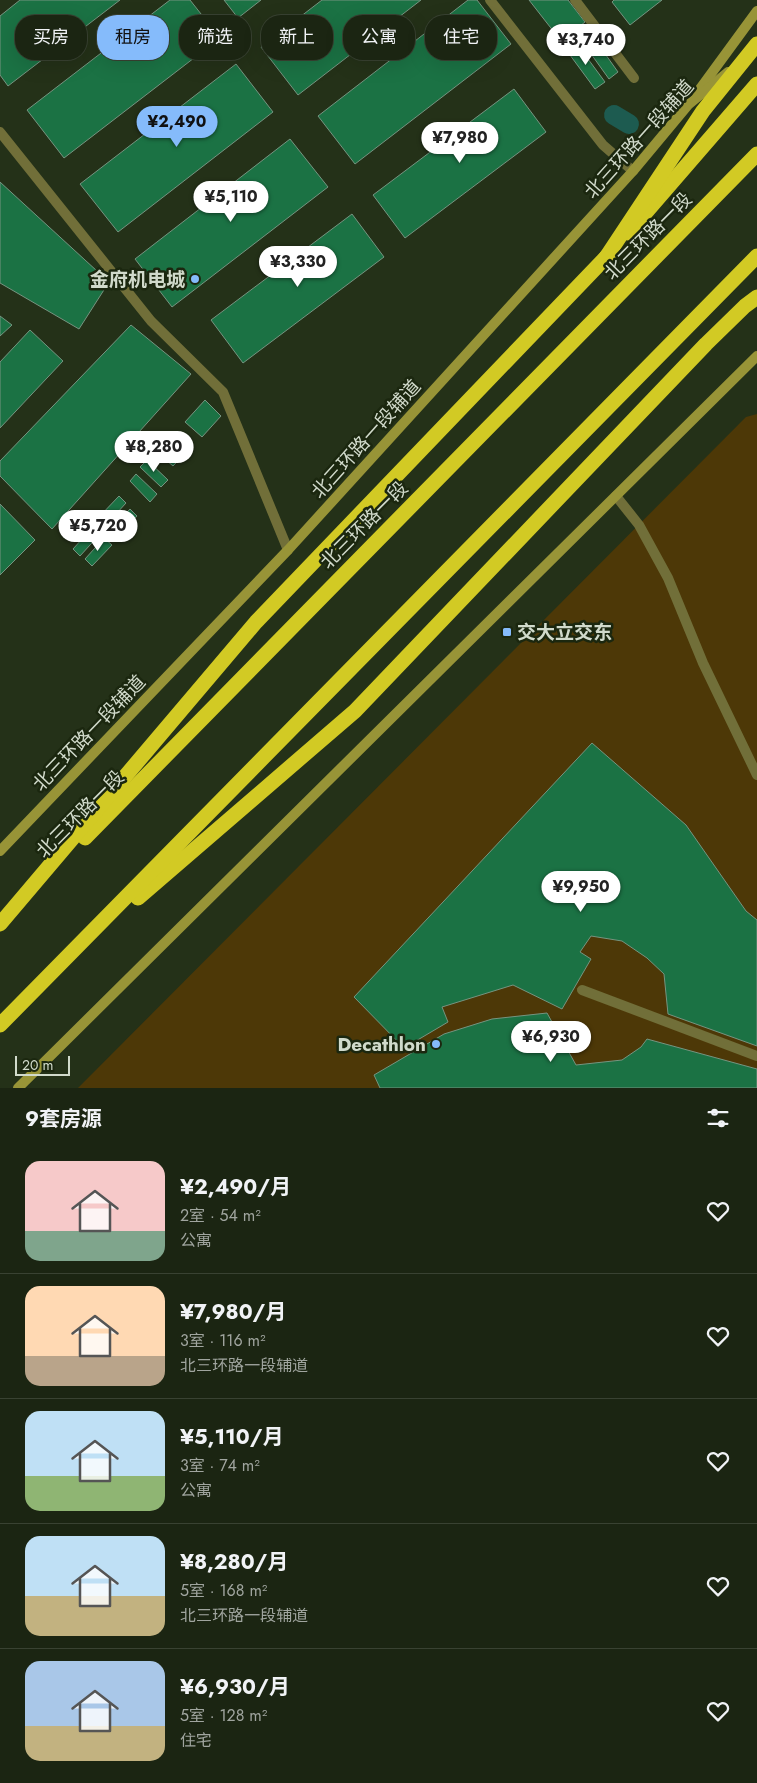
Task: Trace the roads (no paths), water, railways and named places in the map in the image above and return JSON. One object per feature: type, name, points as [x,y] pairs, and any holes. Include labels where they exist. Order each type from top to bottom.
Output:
[{"type":"highway","points":[[603,262],[703,111],[757,44]]},
{"type":"highway","points":[[0,924],[256,622],[603,262],[757,84]]},
{"type":"highway","name":"北三环路一段","points":[[0,924],[757,154]]},
{"type":"highway","points":[[0,1025],[757,256]]},
{"type":"highway","points":[[56,969],[355,711],[706,344],[745,306],[757,297]]},
{"type":"main road","points":[[688,105],[757,11]]},
{"type":"main road","name":"北三环路一段辅道","points":[[0,851],[288,550],[634,171],[688,105],[757,50]]},
{"type":"main road","points":[[18,1088],[757,356]]},
{"type":"main road","points":[[746,368],[757,367]]},
{"type":"street","points":[[490,0],[603,145],[634,171]]},
{"type":"street","points":[[575,0],[634,78]]},
{"type":"street","points":[[0,132],[150,321],[223,392],[288,550]]},
{"type":"street","points":[[616,496],[639,525],[668,578],[703,663],[757,775]]},
{"type":"street","points":[[582,990],[757,1056]]},
{"type":"waterway","points":[[614,115],[629,124]]},
{"type":"place","name":"金府机电城","points":[[195,279]]},
{"type":"place","name":"交大立交东","points":[[507,632]]},
{"type":"place","name":"Decathlon","points":[[436,1044]]}]
